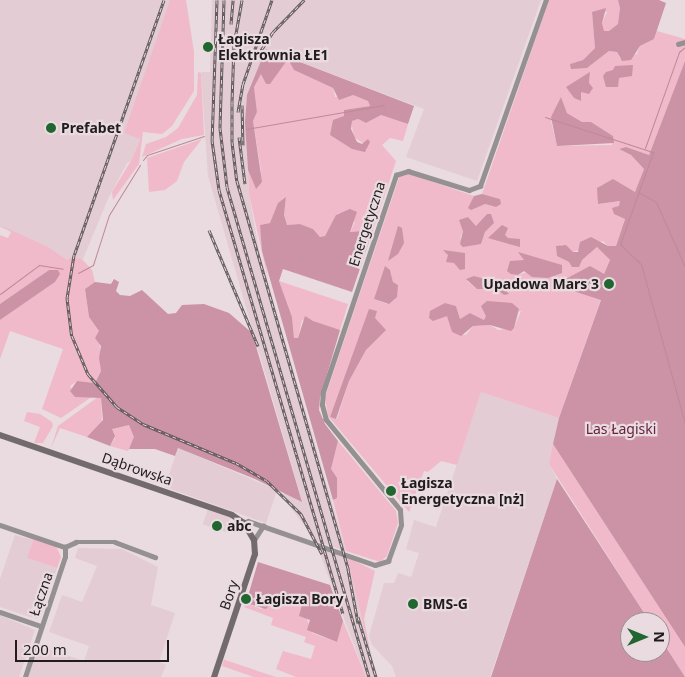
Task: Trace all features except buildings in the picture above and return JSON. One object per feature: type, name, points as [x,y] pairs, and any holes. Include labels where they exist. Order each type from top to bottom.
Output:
[{"type":"street","name":"Energetyczna","points":[[398,506],[326,420],[322,406],[323,392],[396,175],[408,171],[469,190],[480,186],[546,0]]},
{"type":"street","points":[[678,44],[685,42]]},
{"type":"street","name":"Dąbrowska","points":[[0,435],[232,515],[244,523],[248,521],[382,566],[390,558],[401,525],[398,506]]},
{"type":"street","points":[[244,523],[254,540],[263,526]]},
{"type":"street","points":[[0,524],[65,547],[76,542],[115,542],[155,557]]},
{"type":"street","name":"Bory","points":[[214,677],[254,561],[254,540]]},
{"type":"street","name":"Łączna","points":[[25,677],[65,558],[65,547]]},
{"type":"street","points":[[0,612],[41,626]]},
{"type":"shaded area","points":[[0,0],[171,0],[124,133],[140,138],[131,161],[127,163],[108,199],[83,259],[71,257],[67,260],[50,248],[0,227]]},
{"type":"shaded area","points":[[170,0],[186,0],[194,52],[194,91],[172,126],[162,134],[143,132],[139,164],[113,200],[112,192],[131,161],[140,139],[124,133]]},
{"type":"shaded area","points":[[212,0],[541,0],[477,181],[406,157],[424,109],[266,49],[245,123],[249,194],[260,255],[346,551],[316,541],[282,496],[285,492],[302,501],[208,176],[201,72],[210,72]]},
{"type":"shaded area","points":[[549,0],[618,0],[620,8],[618,24],[609,31],[604,31],[602,23],[607,12],[592,12],[595,48],[583,60],[570,64],[587,68],[609,51],[617,52],[620,59],[637,54],[640,46],[654,39],[657,31],[685,39],[685,61],[649,155],[626,147],[619,149],[631,155],[644,169],[635,192],[601,185],[598,204],[620,201],[625,218],[616,246],[608,246],[603,241],[573,252],[561,244],[563,259],[569,262],[582,260],[597,247],[610,260],[604,274],[564,288],[601,299],[559,418],[481,392],[457,465],[441,461],[428,472],[424,471],[409,512],[328,416],[325,397],[400,175],[409,174],[474,196],[469,208],[485,204],[496,207],[500,199],[482,194]],"holes":[[[590,73],[589,83],[581,92],[581,101],[574,98],[567,87]],[[561,97],[567,113],[582,122],[591,122],[613,136],[612,145],[557,146],[551,121]],[[487,214],[494,223],[485,232],[481,244],[460,239],[468,217],[476,226]],[[529,256],[552,264],[559,264],[532,277],[527,272],[518,275],[507,271]],[[390,270],[393,282],[387,304],[374,299]],[[474,276],[498,282],[508,289],[504,295],[496,289],[477,289],[467,281]],[[445,303],[456,306],[460,319],[470,313],[484,320],[487,316],[521,311],[514,328],[498,330],[490,325],[473,326],[466,335],[452,332]],[[385,328],[366,350],[349,381],[337,419],[330,417],[349,366]]]},
{"type":"shaded area","points":[[289,58],[294,70],[333,88],[335,97],[353,95],[368,101],[370,106],[344,110],[345,116],[330,135],[352,149],[367,150],[367,146],[354,137],[351,121],[358,119],[366,123],[381,115],[408,124],[403,141],[390,138],[382,145],[396,161],[373,230],[350,232],[355,222],[338,213],[325,236],[320,237],[313,229],[300,224],[287,225],[284,215],[286,197],[270,223],[260,225],[268,279],[249,194],[248,170],[256,189],[261,170],[253,121],[257,112],[254,87],[261,73],[266,84]]},
{"type":"shaded area","points":[[198,72],[201,73],[204,135],[182,139],[142,157],[146,144],[166,137],[178,128],[197,95]]},
{"type":"shaded area","points":[[202,139],[184,162],[177,181],[165,190],[149,192],[147,158]]},
{"type":"shaded area","points":[[0,225],[50,248],[67,260],[71,257],[82,259],[92,270],[95,282],[85,289],[89,317],[99,331],[101,371],[95,383],[77,381],[70,386],[75,397],[93,396],[61,418],[42,409],[63,349],[10,331],[0,359],[0,320],[55,282],[49,270],[0,304],[0,235],[8,238],[11,232]]},
{"type":"shaded area","points":[[279,281],[348,304],[340,330],[302,320],[298,338],[294,338],[292,317]]},
{"type":"shaded area","points":[[481,392],[559,418],[549,464],[557,479],[490,677],[396,677],[392,666],[372,645],[369,636],[384,583],[394,583],[398,573],[411,577],[419,553],[406,549],[414,520],[436,527]]},
{"type":"shaded area","points":[[98,397],[101,397],[102,426],[87,437],[60,428],[51,448],[58,426]]},
{"type":"shaded area","points":[[27,412],[40,414],[52,422],[53,426],[43,443],[34,443],[40,427],[24,421]]},
{"type":"shaded area","points":[[120,425],[129,425],[135,437],[128,451],[110,446],[115,438],[112,429]]},
{"type":"shaded area","points":[[338,441],[396,511],[398,523],[387,556],[380,562],[346,551],[333,500],[337,498],[331,469]]},
{"type":"shaded area","points":[[553,444],[662,612],[644,612],[549,464]]},
{"type":"shaded area","points":[[178,448],[277,490],[266,523],[165,487]]},
{"type":"shaded area","points":[[208,509],[231,517],[225,532],[203,524]]},
{"type":"shaded area","points":[[16,533],[56,546],[61,557],[57,568],[27,558],[33,540]]},
{"type":"shaded area","points":[[15,535],[33,540],[27,558],[57,568],[40,617],[36,619],[0,607],[0,579]]},
{"type":"shaded area","points":[[317,546],[347,557],[377,677],[366,677]]},
{"type":"shaded area","points":[[78,548],[122,549],[158,567],[151,605],[175,613],[159,662],[166,665],[161,677],[28,677],[39,646],[84,661],[89,646],[49,632],[62,595],[82,602],[97,566],[75,558]]},
{"type":"shaded area","points":[[347,557],[375,571],[364,619],[371,656]]},
{"type":"shaded area","points":[[293,597],[302,605],[312,633],[337,642],[343,621],[366,677],[296,677],[276,669],[283,651],[311,659],[315,646],[304,642],[306,637],[271,625],[273,618],[244,607],[246,603],[261,609],[276,598],[287,601]]},
{"type":"shaded area","points":[[0,615],[35,630],[19,677],[0,677]]},
{"type":"shaded area","points":[[670,624],[685,647],[685,677],[670,654]]},
{"type":"shaded area","points":[[224,659],[276,677],[254,677],[222,666]]},
{"type":"green space","points":[[618,0],[659,0],[666,3],[654,39],[640,46],[631,60],[622,61],[617,52],[609,51],[587,68],[571,69],[570,64],[583,60],[595,48],[592,12],[606,8],[602,23],[604,31],[609,31],[618,24],[620,8]]},
{"type":"green space","points":[[266,49],[414,106],[408,124],[381,115],[366,123],[358,119],[352,121],[351,129],[357,142],[362,144],[368,139],[370,142],[365,152],[352,149],[330,135],[333,120],[344,116],[344,110],[370,106],[368,101],[353,95],[339,100],[333,88],[294,70],[288,59],[270,84],[266,84],[261,74],[254,87],[257,112],[253,121],[262,182],[256,189],[248,170],[245,123],[247,95]]},
{"type":"green space","name":"Las Łagiski","points":[[685,61],[685,647],[670,624],[670,612],[662,612],[553,444],[559,418],[601,300],[564,288],[562,281],[590,266],[604,274],[610,260],[597,247],[582,260],[579,267],[572,267],[569,262],[557,256],[556,246],[566,245],[573,252],[578,252],[580,242],[591,237],[608,246],[616,246],[625,219],[614,214],[612,208],[619,206],[620,201],[598,204],[597,188],[613,179],[635,192],[644,169],[631,155],[619,149],[626,147],[649,155]]},
{"type":"green space","points":[[633,65],[632,76],[619,78],[618,87],[606,87],[603,76],[606,72],[613,70],[615,66]]},
{"type":"green space","points":[[590,72],[589,83],[593,88],[589,94],[581,92],[581,101],[574,98],[566,87]]},
{"type":"green space","points":[[561,97],[567,113],[582,122],[591,122],[613,136],[614,143],[557,146],[551,117]]},
{"type":"green space","points":[[482,194],[500,199],[501,204],[496,207],[485,204],[471,210],[468,208],[474,196]]},
{"type":"green space","points":[[286,197],[284,215],[287,225],[300,224],[313,229],[320,237],[325,236],[336,215],[350,209],[357,212],[350,232],[373,230],[352,292],[283,269],[279,281],[292,317],[294,338],[298,338],[305,316],[313,321],[340,330],[320,398],[319,410],[325,424],[338,441],[331,469],[337,478],[337,498],[333,500],[262,251],[260,225],[270,223],[278,203]]},
{"type":"green space","points":[[487,214],[491,214],[494,223],[485,232],[481,244],[463,247],[460,244],[463,231],[459,220],[468,217],[476,226]]},
{"type":"green space","points":[[502,225],[508,228],[505,235],[508,238],[520,239],[520,247],[488,238]]},
{"type":"green space","points":[[398,226],[402,228],[404,243],[398,254],[388,261]]},
{"type":"green space","points":[[443,250],[465,253],[465,269],[460,270],[454,263],[446,262],[448,255]]},
{"type":"green space","points":[[518,252],[562,265],[562,273],[548,278],[532,277],[524,271],[518,275],[511,274],[507,271],[510,261],[524,260]]},
{"type":"green space","points":[[385,266],[390,270],[393,282],[398,285],[397,297],[389,304],[374,299]]},
{"type":"green space","points":[[49,270],[58,270],[60,274],[55,282],[0,320],[0,304]]},
{"type":"green space","points":[[474,276],[498,282],[509,294],[504,295],[496,289],[477,289],[466,279]]},
{"type":"green space","points":[[114,279],[119,282],[116,291],[120,295],[130,296],[142,290],[168,314],[176,313],[182,305],[204,304],[229,313],[252,333],[302,502],[255,479],[178,448],[175,456],[155,449],[129,449],[134,437],[129,425],[112,429],[115,436],[110,446],[87,437],[103,420],[101,398],[75,397],[70,391],[77,381],[95,383],[101,371],[99,358],[101,346],[95,338],[99,331],[89,317],[85,289],[95,282],[111,284]]},
{"type":"green space","points":[[487,301],[512,303],[519,309],[514,328],[511,331],[490,325],[473,326],[461,336],[452,332],[447,316],[433,321],[429,318],[430,311],[445,303],[456,306],[460,319],[470,313],[484,320],[486,316],[481,306]]},
{"type":"green space","points":[[369,309],[377,311],[375,318],[386,330],[366,350],[349,381],[336,419],[330,417]]},
{"type":"green space","points":[[557,479],[643,612],[620,612],[620,662],[670,662],[670,654],[685,677],[491,677]]},
{"type":"green space","points":[[258,562],[330,585],[343,621],[337,642],[307,630],[310,620],[299,616],[302,605],[293,597],[287,601],[276,598],[266,609],[246,603]]},
{"type":"waterway","points":[[645,148],[679,52],[685,47]]},
{"type":"waterway","points":[[246,129],[384,105]]},
{"type":"waterway","points":[[545,117],[653,152],[620,244],[641,264],[685,424]]},
{"type":"waterway","points":[[143,160],[147,155],[204,136]]},
{"type":"waterway","points":[[78,273],[93,265],[109,215],[140,165]]},
{"type":"waterway","points":[[638,192],[656,202],[685,267]]},
{"type":"waterway","points":[[0,294],[39,265],[63,269]]},
{"type":"railway","points":[[164,0],[74,255],[67,298],[72,336],[88,374],[117,407],[143,424],[236,463],[266,480],[301,514],[322,554]]},
{"type":"railway","points":[[217,0],[212,140],[219,190],[343,613]]},
{"type":"railway","points":[[224,0],[220,128],[227,187],[369,677]]},
{"type":"railway","points":[[231,24],[233,0]]},
{"type":"railway","points":[[242,0],[234,45],[232,103],[232,142],[237,181],[348,569],[358,623]]},
{"type":"railway","points":[[238,112],[243,84],[272,0]]},
{"type":"railway","points":[[258,55],[273,32],[304,0]]},
{"type":"railway","points":[[242,105],[243,145]]},
{"type":"railway","points":[[239,137],[245,184]]},
{"type":"railway","points":[[209,230],[258,346]]},
{"type":"railway","points":[[358,617],[376,677]]},
{"type":"place","name":"Łagisza Elektrownia ŁE1","points":[[208,47]]},
{"type":"place","name":"Prefabet","points":[[51,128]]},
{"type":"place","name":"Upadowa Mars 3","points":[[609,284]]},
{"type":"place","name":"Łagisza Energetyczna [nż]","points":[[391,491]]},
{"type":"place","name":"abc","points":[[217,526]]},
{"type":"place","name":"Łagisza Bory","points":[[246,599]]},
{"type":"place","name":"BMS-G","points":[[413,604]]}]
